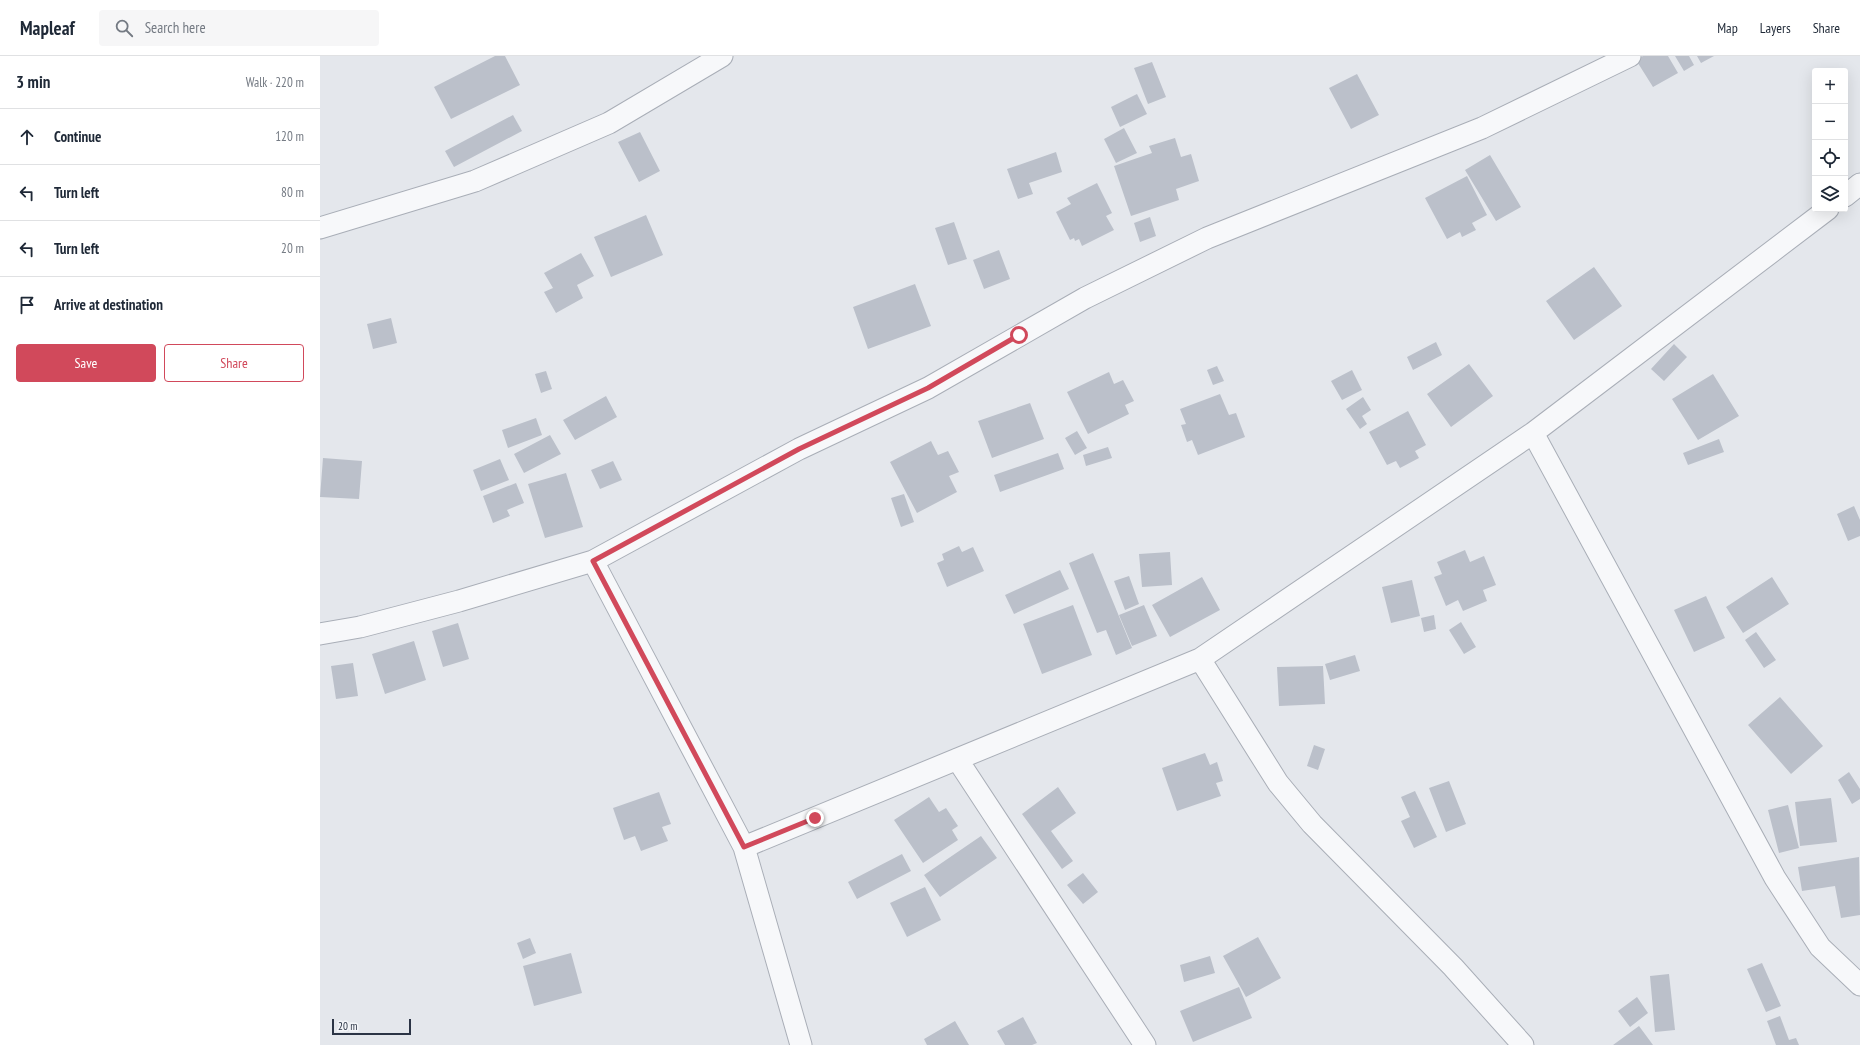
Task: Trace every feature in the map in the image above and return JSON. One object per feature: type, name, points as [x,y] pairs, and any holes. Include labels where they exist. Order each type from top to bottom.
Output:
[{"type":"street","points":[[320,228],[475,181],[609,123],[722,56]]},
{"type":"street","points":[[320,634],[360,627],[459,602],[593,561],[799,449],[928,388],[1085,298],[1206,238],[1482,128],[1630,56]]},
{"type":"street","points":[[1848,194],[1860,184]]},
{"type":"street","points":[[744,847],[1200,659],[1533,433],[1824,212]]},
{"type":"street","points":[[1533,433],[1775,878],[1820,947],[1860,985]]},
{"type":"street","points":[[593,561],[744,847],[800,1045]]},
{"type":"street","points":[[1200,659],[1278,783],[1307,818],[1452,967],[1523,1045]]},
{"type":"street","points":[[957,759],[1146,1045]]},
{"type":"building","points":[[495,56],[505,56],[520,85],[451,119],[434,87]]},
{"type":"building","points":[[1643,56],[1668,56],[1678,73],[1653,87],[1636,60]]},
{"type":"building","points":[[1675,56],[1689,56],[1694,65],[1684,71]]},
{"type":"building","points":[[1697,56],[1714,56],[1701,63]]},
{"type":"building","points":[[1152,62],[1166,97],[1148,104],[1134,68]]},
{"type":"building","points":[[1357,74],[1379,115],[1351,129],[1329,88]]},
{"type":"building","points":[[1137,94],[1147,114],[1120,127],[1111,107]]},
{"type":"building","points":[[513,115],[522,131],[454,167],[445,151]]},
{"type":"building","points":[[1124,128],[1137,153],[1116,163],[1104,139]]},
{"type":"building","points":[[640,132],[660,171],[639,182],[618,142]]},
{"type":"building","points":[[1175,138],[1181,157],[1191,154],[1199,181],[1176,189],[1179,200],[1131,216],[1114,166],[1152,153],[1149,146]]},
{"type":"building","points":[[1056,152],[1062,172],[1029,183],[1033,194],[1018,199],[1007,169]]},
{"type":"building","points":[[1490,155],[1521,207],[1496,221],[1465,170]]},
{"type":"building","points":[[1467,176],[1487,215],[1472,223],[1476,230],[1462,237],[1460,232],[1447,239],[1425,198]]},
{"type":"building","points":[[1097,183],[1112,213],[1106,216],[1114,230],[1082,246],[1079,239],[1075,241],[1074,238],[1070,240],[1056,212],[1071,204],[1067,198]]},
{"type":"building","points":[[646,215],[663,255],[611,277],[594,237]]},
{"type":"building","points":[[1150,217],[1156,236],[1140,242],[1134,223]]},
{"type":"building","points":[[954,222],[967,259],[948,265],[935,228]]},
{"type":"building","points":[[999,250],[1010,279],[984,289],[973,260]]},
{"type":"building","points":[[581,253],[594,276],[577,285],[583,298],[556,313],[544,292],[553,288],[544,273]]},
{"type":"building","points":[[1594,267],[1622,306],[1574,340],[1546,301]]},
{"type":"building","points":[[915,284],[931,326],[868,349],[853,307]]},
{"type":"building","points":[[391,318],[397,343],[373,349],[367,324]]},
{"type":"building","points":[[1436,342],[1442,355],[1413,370],[1407,357]]},
{"type":"building","points":[[1674,344],[1687,357],[1664,381],[1651,369]]},
{"type":"building","points":[[1469,364],[1493,396],[1451,427],[1427,394]]},
{"type":"building","points":[[1217,366],[1224,381],[1213,385],[1207,370]]},
{"type":"building","points":[[1352,370],[1362,390],[1342,400],[1331,381]]},
{"type":"building","points":[[546,371],[552,389],[541,393],[535,374]]},
{"type":"building","points":[[1109,372],[1114,384],[1123,380],[1134,401],[1125,405],[1129,414],[1088,434],[1067,392]]},
{"type":"building","points":[[1713,374],[1739,416],[1698,440],[1672,399]]},
{"type":"building","points":[[1220,394],[1229,415],[1236,413],[1245,437],[1198,455],[1192,440],[1187,442],[1181,425],[1186,424],[1180,409]]},
{"type":"building","points":[[606,396],[617,417],[575,440],[563,420]]},
{"type":"building","points":[[1363,397],[1371,410],[1362,416],[1367,424],[1360,429],[1346,409]]},
{"type":"building","points":[[1030,403],[1044,439],[992,458],[978,421]]},
{"type":"building","points":[[1408,411],[1426,445],[1415,451],[1419,458],[1400,468],[1396,461],[1387,465],[1369,432]]},
{"type":"building","points":[[536,418],[542,435],[508,448],[502,430]]},
{"type":"building","points":[[1077,431],[1087,448],[1075,455],[1065,438]]},
{"type":"building","points":[[550,435],[561,454],[524,473],[514,454]]},
{"type":"building","points":[[1719,439],[1724,452],[1688,465],[1683,453]]},
{"type":"building","points":[[931,441],[938,455],[948,451],[959,472],[949,476],[957,492],[917,513],[890,462]]},
{"type":"building","points":[[1108,447],[1112,458],[1086,466],[1083,455]]},
{"type":"building","points":[[1058,453],[1064,469],[1000,492],[994,475]]},
{"type":"building","points":[[323,458],[362,461],[359,499],[320,497]]},
{"type":"building","points":[[500,459],[509,480],[481,491],[473,470]]},
{"type":"building","points":[[613,461],[622,480],[600,489],[591,470]]},
{"type":"building","points":[[566,473],[583,527],[545,538],[528,484]]},
{"type":"building","points":[[516,483],[524,503],[507,510],[510,516],[493,523],[483,496]]},
{"type":"building","points":[[904,494],[914,522],[901,527],[891,498]]},
{"type":"building","points":[[1854,506],[1860,520],[1860,536],[1848,541],[1837,514]]},
{"type":"building","points":[[959,546],[962,552],[973,547],[984,571],[947,587],[937,563],[944,560],[942,554]]},
{"type":"building","points":[[1465,550],[1470,562],[1484,556],[1496,585],[1483,590],[1487,601],[1463,611],[1458,600],[1446,606],[1434,577],[1442,574],[1437,562]]},
{"type":"building","points":[[1170,552],[1172,585],[1142,587],[1139,554]]},
{"type":"building","points":[[1093,553],[1132,648],[1116,655],[1106,630],[1097,633],[1069,563]]},
{"type":"building","points":[[1060,570],[1069,589],[1014,614],[1005,595]]},
{"type":"building","points":[[1129,576],[1139,604],[1125,610],[1114,581]]},
{"type":"building","points":[[1202,577],[1220,610],[1170,637],[1152,605]]},
{"type":"building","points":[[1772,577],[1789,604],[1743,633],[1726,607]]},
{"type":"building","points":[[1412,580],[1420,616],[1391,623],[1382,587]]},
{"type":"building","points":[[1706,596],[1725,638],[1694,652],[1674,610]]},
{"type":"building","points":[[1073,605],[1092,655],[1042,674],[1023,624]]},
{"type":"building","points":[[1144,605],[1157,636],[1132,646],[1119,615]]},
{"type":"building","points":[[1434,615],[1436,629],[1424,632],[1421,618]]},
{"type":"building","points":[[1461,622],[1476,647],[1464,654],[1449,630]]},
{"type":"building","points":[[458,623],[469,659],[443,667],[432,631]]},
{"type":"building","points":[[1756,632],[1776,660],[1764,668],[1745,640]]},
{"type":"building","points":[[414,641],[426,680],[385,694],[372,654]]},
{"type":"building","points":[[1355,655],[1360,671],[1330,680],[1325,664]]},
{"type":"building","points":[[353,663],[358,696],[336,699],[331,666]]},
{"type":"building","points":[[1323,666],[1325,704],[1279,706],[1277,667]]},
{"type":"building","points":[[1780,697],[1823,746],[1791,774],[1748,725]]},
{"type":"building","points":[[1314,745],[1325,749],[1318,770],[1307,766]]},
{"type":"building","points":[[1205,753],[1210,765],[1217,762],[1223,781],[1216,783],[1221,796],[1177,811],[1162,768]]},
{"type":"building","points":[[1849,772],[1860,789],[1860,799],[1852,804],[1838,780]]},
{"type":"building","points":[[1449,781],[1466,824],[1446,832],[1429,788]]},
{"type":"building","points":[[1058,787],[1076,813],[1051,831],[1073,861],[1062,869],[1022,814]]},
{"type":"building","points":[[1415,791],[1437,837],[1414,848],[1401,821],[1410,817],[1401,797]]},
{"type":"building","points":[[659,792],[671,824],[662,827],[668,841],[641,851],[635,836],[624,840],[613,808]]},
{"type":"building","points":[[929,797],[939,812],[946,808],[958,826],[952,830],[958,840],[923,863],[894,820]]},
{"type":"building","points":[[1831,798],[1837,842],[1800,846],[1795,802]]},
{"type":"building","points":[[1788,805],[1799,848],[1779,853],[1768,810]]},
{"type":"building","points":[[981,836],[997,858],[940,897],[924,875]]},
{"type":"building","points":[[902,854],[911,871],[857,899],[848,882]]},
{"type":"building","points":[[1859,857],[1860,915],[1841,918],[1835,886],[1802,891],[1798,867]]},
{"type":"building","points":[[1083,873],[1098,892],[1083,904],[1067,885]]},
{"type":"building","points":[[925,887],[941,920],[907,937],[890,903]]},
{"type":"building","points":[[1258,937],[1281,978],[1246,997],[1223,956]]},
{"type":"building","points":[[530,938],[536,953],[523,959],[517,943]]},
{"type":"building","points":[[571,953],[582,993],[534,1006],[523,966]]},
{"type":"building","points":[[1210,956],[1215,973],[1184,982],[1180,965]]},
{"type":"building","points":[[1762,963],[1781,1006],[1766,1012],[1747,969]]},
{"type":"building","points":[[1669,974],[1675,1030],[1655,1032],[1650,976]]},
{"type":"building","points":[[1239,987],[1252,1018],[1193,1042],[1180,1011]]},
{"type":"building","points":[[1637,997],[1648,1013],[1630,1027],[1618,1011]]},
{"type":"building","points":[[1780,1016],[1789,1040],[1796,1038],[1799,1045],[1776,1045],[1767,1021]]},
{"type":"building","points":[[1023,1017],[1037,1043],[1032,1045],[1005,1045],[997,1031]]},
{"type":"building","points":[[955,1021],[969,1045],[927,1045],[924,1039]]},
{"type":"building","points":[[1639,1026],[1653,1045],[1613,1045]]},
{"type":"route","points":[[815,818],[744,847],[593,561],[799,449],[928,388],[1019,335]]}]
